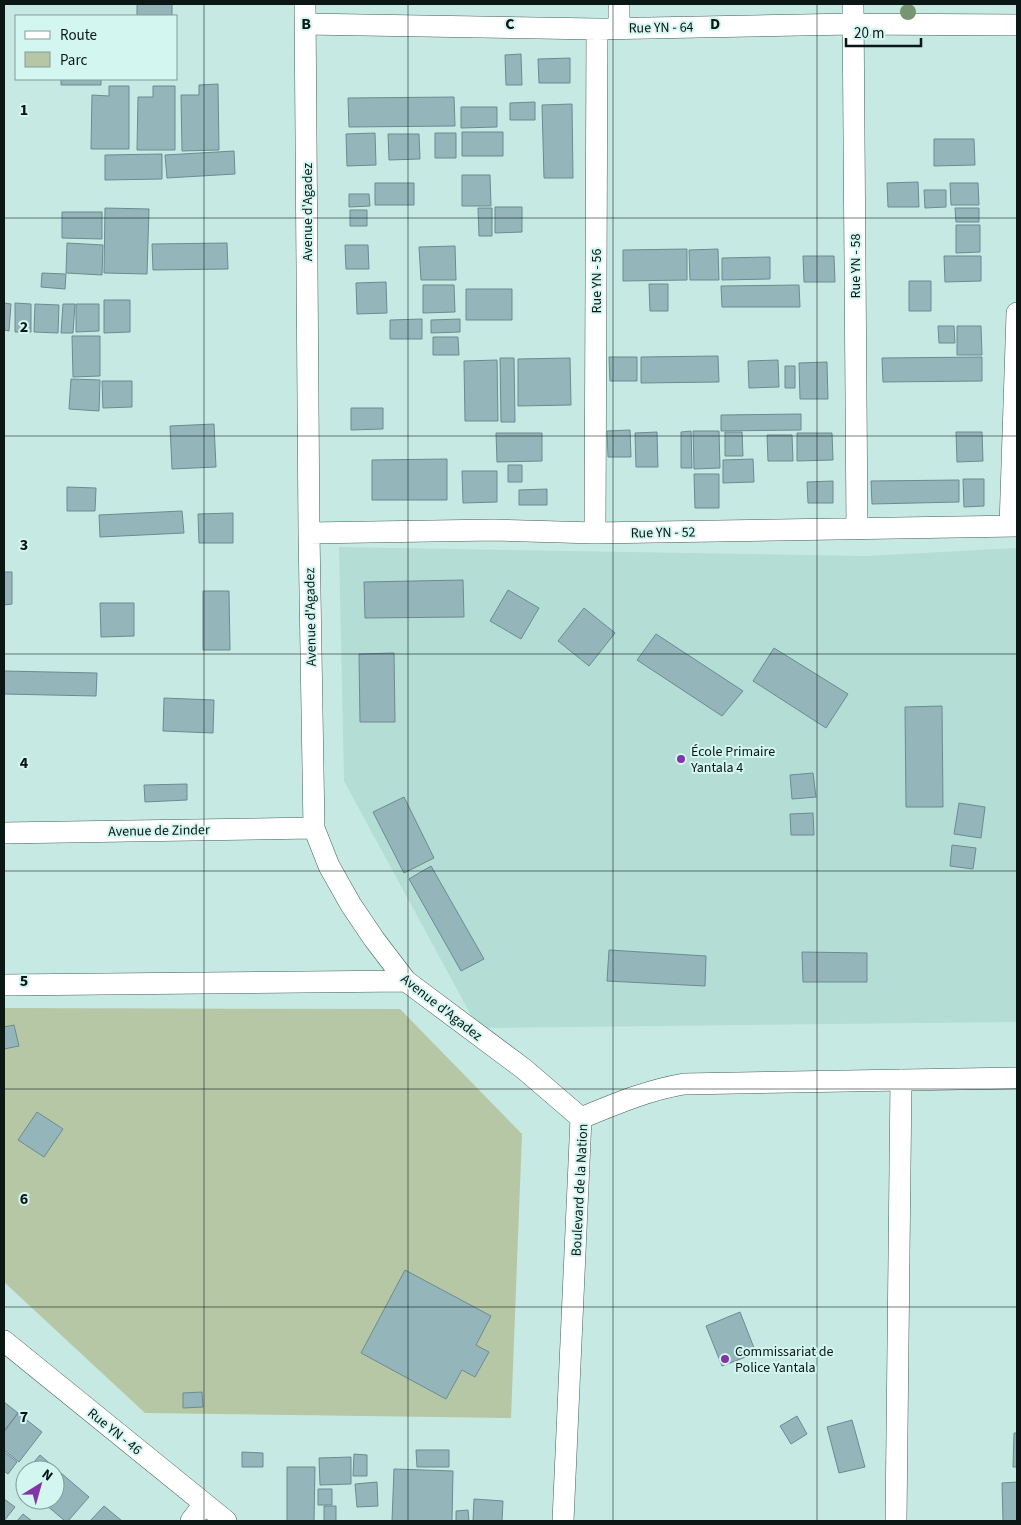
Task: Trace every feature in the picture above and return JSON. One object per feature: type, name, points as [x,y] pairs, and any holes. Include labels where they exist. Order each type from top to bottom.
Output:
[{"type":"street","points":[[619,4],[619,28]]},
{"type":"street","name":"Rue YN - 64","points":[[305,14],[597,29],[853,14],[1017,25]]},
{"type":"street","name":"Avenue d'Agadez","points":[[305,14],[309,533],[314,828],[329,866],[351,905],[374,940],[406,982],[524,1069],[581,1118]]},
{"type":"street","name":"Rue YN - 58","points":[[853,14],[857,528]]},
{"type":"street","name":"Rue YN - 56","points":[[595,533],[597,29]]},
{"type":"street","points":[[1014,526],[1017,313]]},
{"type":"street","name":"Rue YN - 52","points":[[309,533],[494,530],[595,533],[1014,526]]},
{"type":"street","name":"Avenue de Zinder","points":[[4,832],[314,828]]},
{"type":"street","points":[[4,985],[406,982]]},
{"type":"street","name":"Boulevard de la Nation","points":[[563,1521],[581,1118],[636,1096],[661,1088],[684,1084],[1017,1078]]},
{"type":"street","points":[[896,1521],[901,1080]]},
{"type":"street","name":"Rue YN - 46","points":[[4,1341],[226,1521]]},
{"type":"street","points":[[191,1521],[204,1504]]},
{"type":"shaded area","points":[[339,547],[866,556],[1017,548],[1017,1022],[478,1028],[344,781]]},
{"type":"green space","points":[[4,1008],[400,1009],[522,1134],[511,1418],[145,1413],[4,1282]]},
{"type":"building","points":[[137,4],[172,4],[172,15],[137,15]]},
{"type":"building","points":[[521,54],[522,85],[506,85],[505,55]]},
{"type":"building","points":[[570,58],[570,83],[539,83],[538,59]]},
{"type":"building","points":[[61,80],[101,80],[101,85],[61,85]]},
{"type":"building","points":[[218,84],[219,150],[182,151],[181,95],[199,95],[199,85]]},
{"type":"building","points":[[109,86],[129,86],[129,149],[91,149],[92,95],[109,96]]},
{"type":"building","points":[[153,86],[175,86],[175,150],[137,150],[138,97],[153,97]]},
{"type":"building","points":[[454,97],[455,126],[349,127],[348,98]]},
{"type":"building","points":[[535,102],[535,120],[510,120],[510,103]]},
{"type":"building","points":[[572,104],[573,178],[544,178],[542,105]]},
{"type":"building","points":[[461,107],[497,107],[497,127],[461,128]]},
{"type":"building","points":[[462,132],[503,132],[503,156],[462,156]]},
{"type":"building","points":[[375,133],[376,165],[347,166],[346,134]]},
{"type":"building","points":[[435,133],[456,133],[456,158],[435,158]]},
{"type":"building","points":[[388,134],[419,134],[420,159],[389,160]]},
{"type":"building","points":[[934,139],[974,139],[975,165],[934,166]]},
{"type":"building","points":[[234,151],[235,174],[167,178],[165,155]]},
{"type":"building","points":[[162,154],[162,179],[105,180],[105,155]]},
{"type":"building","points":[[462,175],[490,175],[491,206],[462,206]]},
{"type":"building","points":[[918,182],[919,207],[888,207],[887,183]]},
{"type":"building","points":[[375,183],[414,183],[414,205],[375,205]]},
{"type":"building","points":[[950,183],[978,183],[979,205],[951,205]]},
{"type":"building","points":[[924,190],[946,190],[946,207],[925,208]]},
{"type":"building","points":[[349,194],[369,194],[370,206],[349,207]]},
{"type":"building","points":[[495,207],[522,207],[522,232],[495,233]]},
{"type":"building","points":[[105,208],[149,209],[147,274],[104,273]]},
{"type":"building","points":[[478,208],[492,208],[492,236],[479,236]]},
{"type":"building","points":[[955,208],[979,208],[979,222],[956,222]]},
{"type":"building","points":[[350,210],[367,210],[367,226],[350,226]]},
{"type":"building","points":[[62,212],[102,212],[102,239],[62,238]]},
{"type":"building","points":[[956,225],[980,225],[980,252],[956,253]]},
{"type":"building","points":[[67,243],[103,245],[102,275],[66,273]]},
{"type":"building","points":[[227,243],[228,269],[153,270],[152,244]]},
{"type":"building","points":[[345,245],[368,245],[369,269],[346,269]]},
{"type":"building","points":[[455,246],[456,280],[421,280],[419,247]]},
{"type":"building","points":[[687,249],[687,280],[623,281],[623,250]]},
{"type":"building","points":[[718,249],[719,280],[690,280],[689,250]]},
{"type":"building","points":[[803,256],[834,256],[835,282],[804,282]]},
{"type":"building","points":[[944,256],[981,256],[981,281],[945,282]]},
{"type":"building","points":[[770,257],[770,279],[722,280],[722,258]]},
{"type":"building","points":[[42,273],[66,274],[65,289],[41,287]]},
{"type":"building","points":[[909,281],[931,281],[931,311],[909,311]]},
{"type":"building","points":[[386,282],[387,313],[357,314],[356,283]]},
{"type":"building","points":[[649,284],[668,284],[668,311],[650,311]]},
{"type":"building","points":[[423,285],[454,285],[455,312],[423,313]]},
{"type":"building","points":[[799,285],[800,307],[722,307],[721,286]]},
{"type":"building","points":[[466,289],[512,289],[512,320],[466,320]]},
{"type":"building","points":[[104,300],[130,300],[130,332],[104,333]]},
{"type":"building","points":[[4,303],[11,304],[9,331],[4,330]]},
{"type":"building","points":[[15,303],[31,304],[31,332],[15,332]]},
{"type":"building","points":[[35,304],[59,305],[58,333],[34,332]]},
{"type":"building","points":[[63,304],[75,304],[73,333],[61,333]]},
{"type":"building","points":[[76,304],[99,304],[99,331],[76,332]]},
{"type":"building","points":[[422,319],[422,339],[390,339],[390,320]]},
{"type":"building","points":[[460,319],[460,332],[431,333],[431,320]]},
{"type":"building","points":[[938,326],[954,326],[955,343],[939,343]]},
{"type":"building","points":[[957,326],[981,326],[982,355],[957,355]]},
{"type":"building","points":[[72,336],[100,336],[100,376],[73,377]]},
{"type":"building","points":[[433,337],[458,337],[459,355],[433,355]]},
{"type":"building","points":[[718,356],[719,382],[641,383],[641,357]]},
{"type":"building","points":[[609,357],[637,357],[637,381],[610,381]]},
{"type":"building","points":[[982,357],[982,381],[883,382],[882,358]]},
{"type":"building","points":[[500,358],[514,358],[515,422],[501,422]]},
{"type":"building","points":[[570,358],[571,405],[518,406],[518,359]]},
{"type":"building","points":[[497,360],[498,421],[465,421],[464,361]]},
{"type":"building","points":[[778,360],[779,387],[749,388],[748,361]]},
{"type":"building","points":[[827,362],[828,399],[800,399],[799,363]]},
{"type":"building","points":[[785,366],[795,366],[795,388],[785,388]]},
{"type":"building","points":[[71,379],[100,380],[99,411],[69,409]]},
{"type":"building","points":[[102,381],[132,381],[132,407],[103,408]]},
{"type":"building","points":[[351,408],[383,408],[383,429],[351,430]]},
{"type":"building","points":[[801,414],[801,430],[721,431],[721,415]]},
{"type":"building","points":[[214,424],[216,467],[172,469],[170,426]]},
{"type":"building","points":[[630,430],[631,457],[608,457],[607,431]]},
{"type":"building","points":[[691,431],[692,468],[681,468],[681,432]]},
{"type":"building","points":[[693,431],[719,431],[720,468],[694,469]]},
{"type":"building","points":[[657,432],[658,467],[636,467],[635,433]]},
{"type":"building","points":[[725,432],[742,432],[743,456],[725,456]]},
{"type":"building","points":[[956,432],[982,432],[983,461],[957,462]]},
{"type":"building","points":[[496,433],[542,433],[542,461],[497,462]]},
{"type":"building","points":[[797,433],[832,433],[833,460],[797,461]]},
{"type":"building","points":[[767,435],[792,435],[793,461],[768,461]]},
{"type":"building","points":[[447,459],[447,500],[372,500],[372,460]]},
{"type":"building","points":[[753,459],[754,482],[723,483],[723,460]]},
{"type":"building","points":[[508,465],[522,465],[522,482],[508,482]]},
{"type":"building","points":[[462,471],[497,471],[497,502],[463,503]]},
{"type":"building","points":[[694,474],[719,474],[719,508],[695,508]]},
{"type":"building","points":[[963,479],[984,479],[984,506],[964,507]]},
{"type":"building","points":[[959,480],[959,502],[872,504],[871,481]]},
{"type":"building","points":[[833,481],[833,503],[808,503],[807,482]]},
{"type":"building","points":[[67,487],[96,488],[95,511],[67,511]]},
{"type":"building","points":[[547,489],[547,505],[519,505],[519,490]]},
{"type":"building","points":[[182,511],[184,533],[100,537],[99,515]]},
{"type":"building","points":[[233,513],[233,543],[199,543],[198,514]]},
{"type":"building","points":[[4,572],[12,572],[12,604],[4,605]]},
{"type":"building","points":[[463,580],[464,617],[365,618],[364,582]]},
{"type":"building","points":[[508,590],[539,608],[521,639],[490,621]]},
{"type":"building","points":[[203,591],[229,591],[230,650],[203,650]]},
{"type":"building","points":[[100,603],[134,603],[134,636],[101,637]]},
{"type":"building","points":[[584,608],[615,633],[589,666],[558,641]]},
{"type":"building","points":[[656,634],[743,691],[722,716],[637,660]]},
{"type":"building","points":[[774,648],[848,694],[826,728],[753,681]]},
{"type":"building","points":[[394,653],[395,722],[360,722],[359,654]]},
{"type":"building","points":[[4,671],[97,673],[96,696],[4,694]]},
{"type":"building","points":[[164,698],[214,700],[213,733],[163,731]]},
{"type":"building","points":[[942,706],[943,807],[906,807],[905,707]]},
{"type":"building","points":[[813,773],[816,797],[792,799],[790,775]]},
{"type":"building","points":[[187,784],[187,800],[145,802],[144,785]]},
{"type":"building","points":[[404,797],[434,858],[404,873],[373,812]]},
{"type":"building","points":[[959,803],[985,807],[981,838],[954,834]]},
{"type":"building","points":[[813,813],[814,835],[791,835],[790,814]]},
{"type":"building","points":[[952,845],[976,848],[973,869],[950,866]]},
{"type":"building","points":[[431,866],[484,959],[461,971],[409,879]]},
{"type":"building","points":[[609,950],[706,956],[705,986],[607,981]]},
{"type":"building","points":[[802,952],[867,953],[867,982],[803,982]]},
{"type":"building","points":[[14,1025],[19,1046],[4,1049],[4,1027]]},
{"type":"building","points":[[37,1112],[63,1129],[44,1157],[18,1140]]},
{"type":"building","points":[[405,1270],[491,1316],[476,1345],[489,1352],[475,1377],[462,1370],[446,1399],[361,1353]]},
{"type":"building","points":[[740,1312],[756,1353],[722,1366],[706,1326]]},
{"type":"building","points":[[202,1392],[203,1407],[183,1408],[183,1393]]},
{"type":"building","points":[[4,1402],[18,1413],[4,1431]]},
{"type":"building","points":[[18,1413],[42,1432],[21,1460],[16,1460],[4,1450],[4,1432]]},
{"type":"building","points":[[797,1416],[807,1434],[791,1444],[780,1426]]},
{"type":"building","points":[[852,1420],[865,1467],[839,1473],[827,1427]]},
{"type":"building","points":[[1014,1433],[1017,1433],[1017,1467],[1013,1467]]},
{"type":"building","points":[[416,1450],[449,1450],[449,1467],[417,1467]]},
{"type":"building","points":[[4,1452],[15,1460],[15,1465],[8,1474],[4,1471]]},
{"type":"building","points":[[242,1452],[263,1453],[263,1467],[242,1467]]},
{"type":"building","points":[[354,1454],[367,1455],[367,1476],[353,1476]]},
{"type":"building","points":[[40,1455],[46,1460],[36,1460]]},
{"type":"building","points":[[351,1457],[351,1484],[320,1485],[319,1458]]},
{"type":"building","points":[[287,1467],[315,1467],[314,1521],[287,1521]]},
{"type":"building","points":[[394,1469],[453,1471],[452,1521],[392,1521]]},
{"type":"building","points":[[65,1476],[89,1497],[68,1521],[65,1521],[52,1510],[65,1510]]},
{"type":"building","points":[[377,1482],[378,1506],[357,1507],[355,1484]]},
{"type":"building","points":[[1017,1482],[1017,1521],[1003,1521],[1002,1483]]},
{"type":"building","points":[[318,1489],[332,1489],[332,1505],[318,1505]]},
{"type":"building","points":[[4,1499],[15,1507],[4,1521]]},
{"type":"building","points":[[474,1499],[503,1501],[502,1521],[473,1521]]},
{"type":"building","points":[[104,1506],[122,1521],[90,1521]]},
{"type":"building","points":[[324,1506],[336,1506],[336,1521],[324,1521]]},
{"type":"building","points":[[468,1510],[469,1521],[456,1521],[456,1511]]},
{"type":"building","points":[[23,1514],[32,1521],[17,1521]]},
{"type":"place","name":"École Primaire Yantala 4","points":[[681,759]]},
{"type":"place","name":"Commissariat de Police Yantala","points":[[725,1359]]}]
